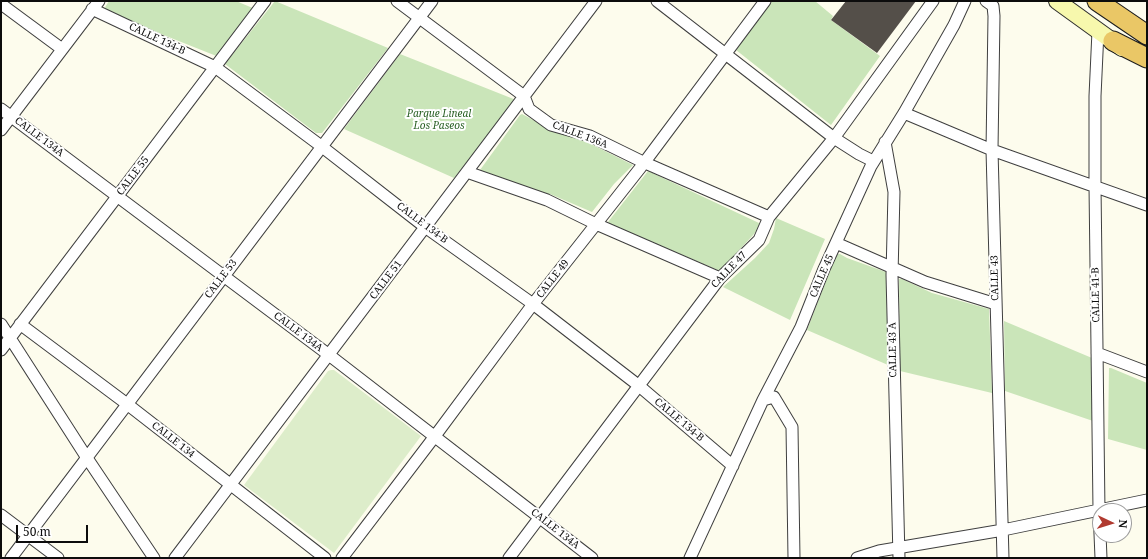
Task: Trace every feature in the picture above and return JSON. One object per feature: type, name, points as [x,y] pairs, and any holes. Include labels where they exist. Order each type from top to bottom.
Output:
[{"type":"highway","points":[[1098,1],[1147,36]]},
{"type":"highway","points":[[1106,36],[1147,58]]},
{"type":"main road","points":[[1057,1],[1147,66]]},
{"type":"street","name":"CALLE 55","points":[[1,350],[264,1]]},
{"type":"street","name":"CALLE 136A","points":[[397,1],[524,96],[529,109],[551,125],[590,136],[643,162],[769,217]]},
{"type":"street","name":"CALLE 53","points":[[11,558],[432,1]]},
{"type":"street","name":"CALLE 51","points":[[175,558],[596,1]]},
{"type":"street","points":[[658,1],[834,138],[873,161]]},
{"type":"street","name":"CALLE 49","points":[[342,558],[533,304],[596,224],[765,1]]},
{"type":"street","name":"CALLE 47","points":[[509,558],[720,278],[759,240],[769,217],[834,138],[933,1]]},
{"type":"street","name":"CALLE 45","points":[[690,558],[733,466],[768,399],[873,161],[904,113],[954,25],[965,1]]},
{"type":"street","name":"CALLE 43","points":[[986,1],[993,6],[994,16],[992,150],[1003,558]]},
{"type":"street","points":[[1,4],[62,49]]},
{"type":"street","points":[[1,130],[96,5]]},
{"type":"street","name":"CALLE 134-B","points":[[96,5],[215,67],[322,146],[426,227],[533,304],[638,385],[733,466]]},
{"type":"street","name":"CALLE 41-B","points":[[1099,503],[1095,96],[1106,36]]},
{"type":"street","name":"CALLE 134A","points":[[1,109],[329,355],[592,558]]},
{"type":"street","points":[[904,113],[992,150],[1147,205]]},
{"type":"street","name":"CALLE 43 A","points":[[884,142],[894,192],[891,267],[898,553]]},
{"type":"street","points":[[467,172],[547,200],[596,224],[720,278]]},
{"type":"street","points":[[836,244],[925,282],[996,304]]},
{"type":"street","points":[[1,324],[87,458],[154,558]]},
{"type":"street","name":"CALLE 134","points":[[20,324],[127,404],[325,558]]},
{"type":"street","points":[[1097,353],[1147,372]]},
{"type":"street","points":[[768,399],[792,427],[794,558]]},
{"type":"street","points":[[1132,503],[1147,500]]},
{"type":"street","points":[[857,558],[879,551],[898,553],[1092,511]]},
{"type":"street","points":[[1,515],[58,558]]},
{"type":"street","name":"CALLE 41-B","points":[[1100,543],[1101,558]]},
{"type":"green space","points":[[109,1],[236,1],[255,9],[219,57],[108,13],[104,9]]},
{"type":"green space","points":[[275,1],[388,48],[322,133],[316,133],[225,64]]},
{"type":"green space","points":[[772,1],[815,1],[833,16],[831,20],[880,56],[831,125],[736,50]]},
{"type":"green space","name":"Parque Lineal Los Paseos","points":[[400,54],[516,100],[454,178],[344,129]]},
{"type":"green space","name":"Parque Lineal Los Paseos","points":[[522,114],[550,129],[585,141],[633,165],[614,184],[592,212],[550,194],[549,196],[480,171]]},
{"type":"green space","points":[[648,171],[759,223],[759,227],[720,271],[610,224],[608,222]]},
{"type":"green space","points":[[776,218],[825,239],[790,320],[723,287],[769,243]]},
{"type":"green space","points":[[835,254],[840,254],[886,272],[888,365],[807,330],[835,258]]},
{"type":"green space","points":[[899,279],[932,293],[989,309],[992,393],[900,371]]},
{"type":"green space","points":[[1004,321],[1092,358],[1093,421],[1005,391]]},
{"type":"green space","points":[[1109,368],[1147,383],[1147,450],[1108,439]]},
{"type":"green space","points":[[334,370],[421,436],[334,553],[244,485],[328,371]]},
{"type":"building","points":[[846,1],[916,1],[877,53],[831,20]]}]
